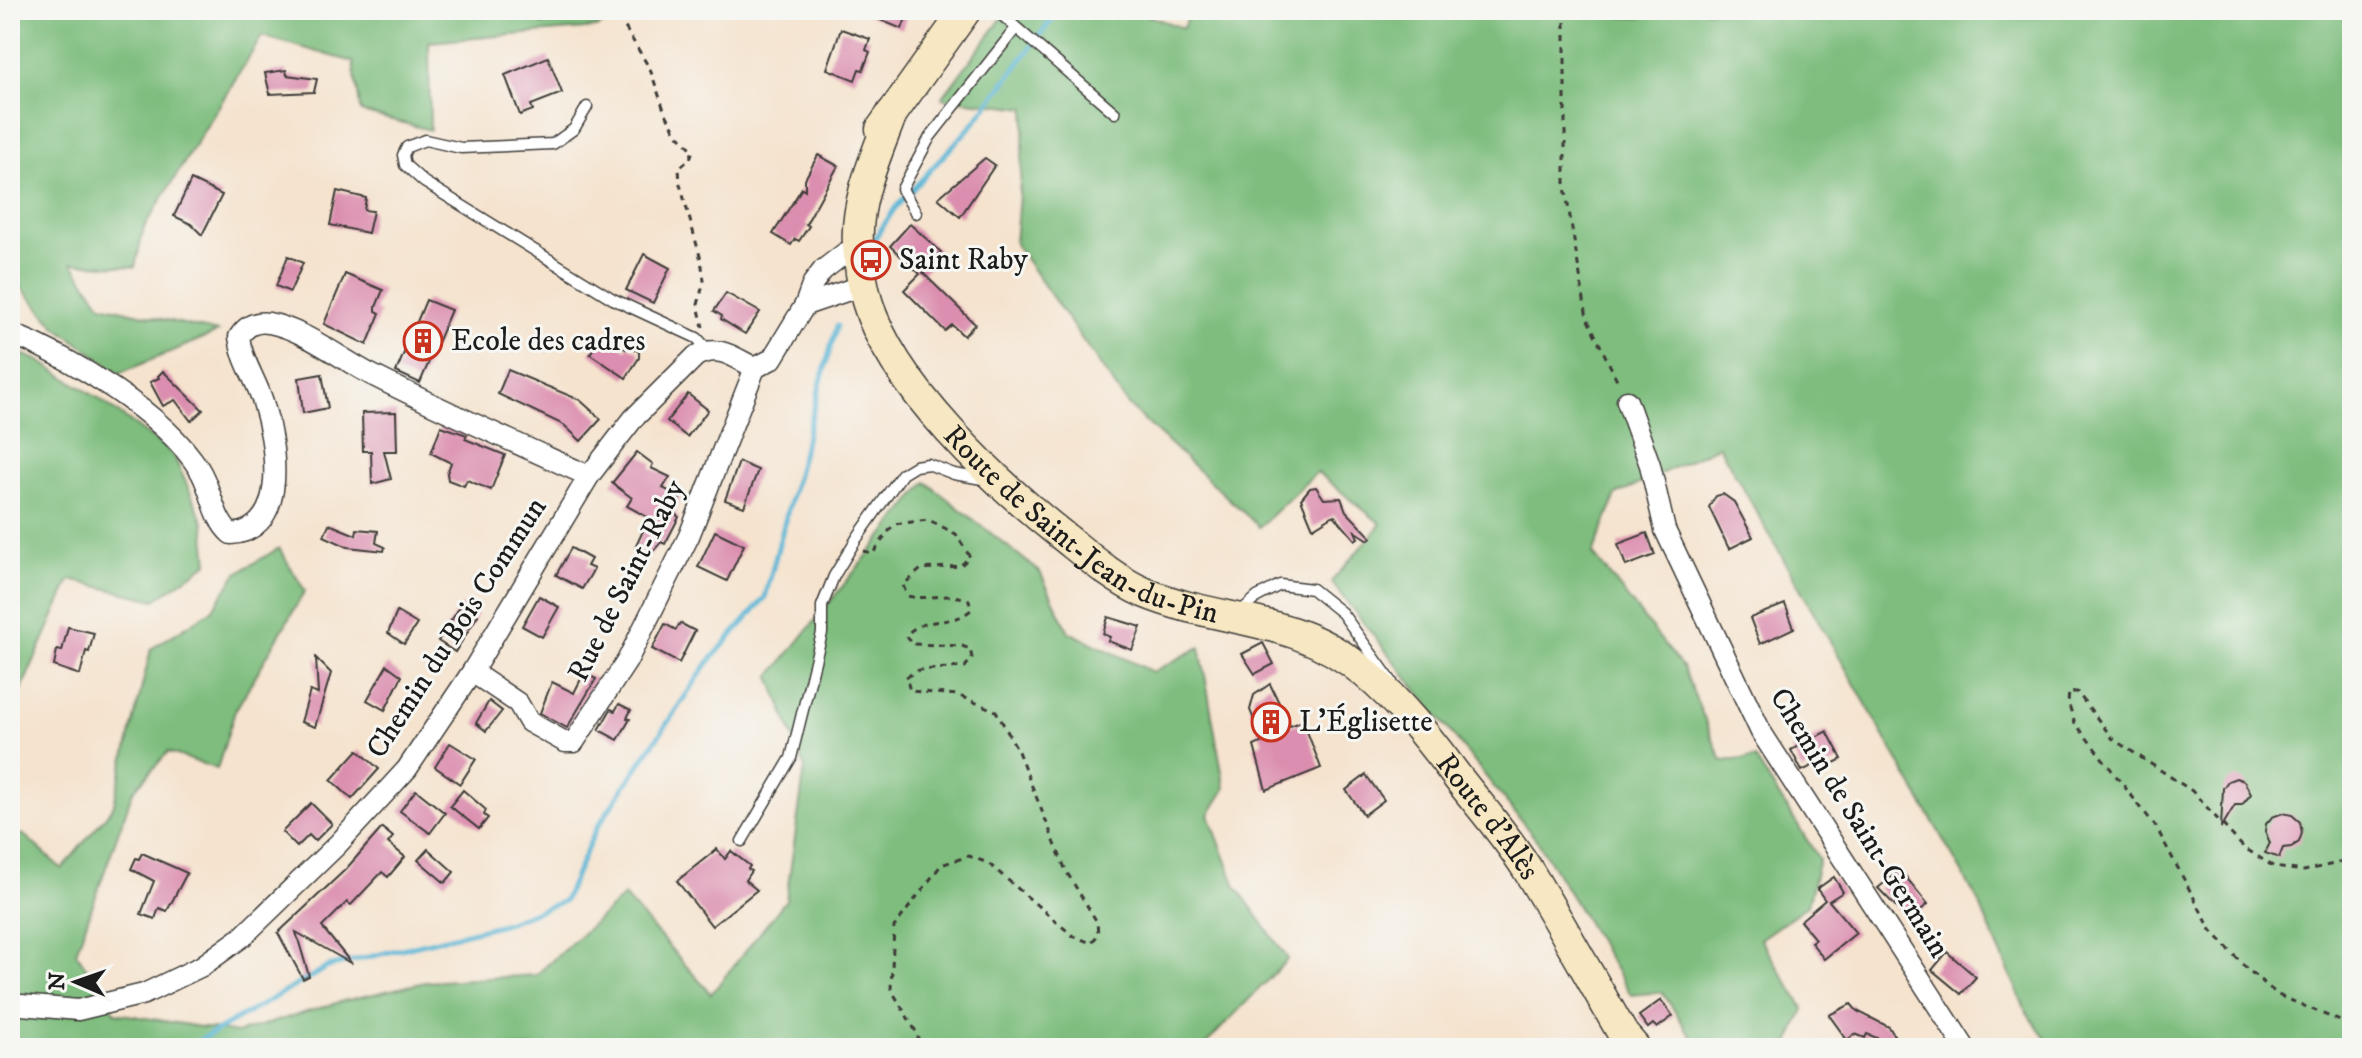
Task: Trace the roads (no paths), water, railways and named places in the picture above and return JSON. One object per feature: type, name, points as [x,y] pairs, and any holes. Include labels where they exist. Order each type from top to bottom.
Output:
[{"type":"main road","name":"Route de Saint-Jean-du-Pin","points":[[932,409],[912,396],[862,332],[849,290],[845,253],[848,209],[869,153],[892,113],[966,10]]},
{"type":"main road","name":"Route de Saint-Jean-du-Pin","points":[[892,113],[860,209],[857,241],[867,303],[902,370],[932,409],[998,482],[1106,570],[1142,591],[1239,617]]},
{"type":"main road","name":"Route d'Alès","points":[[1239,617],[1289,629],[1325,644],[1366,673],[1417,725],[1524,864],[1623,1034],[1635,1048]]},
{"type":"street","points":[[708,350],[721,351],[755,368],[772,359],[805,305],[813,283],[823,270],[845,253]]},
{"type":"street","points":[[805,305],[849,290]]},
{"type":"street","points":[[10,333],[43,346],[143,410],[182,447],[200,470],[222,527],[231,534],[245,533],[257,526],[269,510],[273,487],[268,420],[262,398],[241,354],[239,337],[245,328],[254,323],[286,328],[371,375],[589,476]]},
{"type":"street","name":"Chemin du Bois Commun","points":[[10,1004],[78,1010],[144,994],[202,966],[242,937],[327,855],[407,769],[472,672],[589,476],[633,419],[696,356],[708,350]]},
{"type":"street","name":"Rue de Saint-Raby","points":[[472,672],[518,703],[529,722],[565,742],[574,742],[627,661],[689,536],[755,368]]},
{"type":"street","name":"Chemin de Saint-Germain","points":[[1627,401],[1650,465],[1665,530],[1761,732],[1965,1048]]},
{"type":"lane","points":[[996,10],[1115,113]]},
{"type":"lane","points":[[916,213],[902,189],[930,137],[1018,30]]},
{"type":"lane","points":[[587,107],[574,129],[553,144],[461,148],[425,140],[407,147],[403,155],[405,165],[424,182],[464,208],[613,299],[697,338],[708,350]]},
{"type":"lane","points":[[742,841],[791,758],[822,633],[822,606],[834,576],[902,474],[915,466],[928,464],[954,474],[998,482]]},
{"type":"lane","points":[[1239,617],[1257,597],[1280,585],[1312,589],[1342,613],[1383,666],[1417,725]]},
{"type":"waterway","points":[[870,246],[895,208],[974,123],[1059,10]]},
{"type":"waterway","points":[[186,1048],[328,967],[503,924],[564,901],[596,829],[707,664],[765,598],[837,326]]},
{"type":"waterway","points":[[10,1041],[106,1048]]},
{"type":"place","name":"Saint Raby","points":[[871,260]]},
{"type":"place","name":"Ecole des cadres","points":[[423,341]]},
{"type":"place","name":"L'Églisette","points":[[1271,722]]}]
